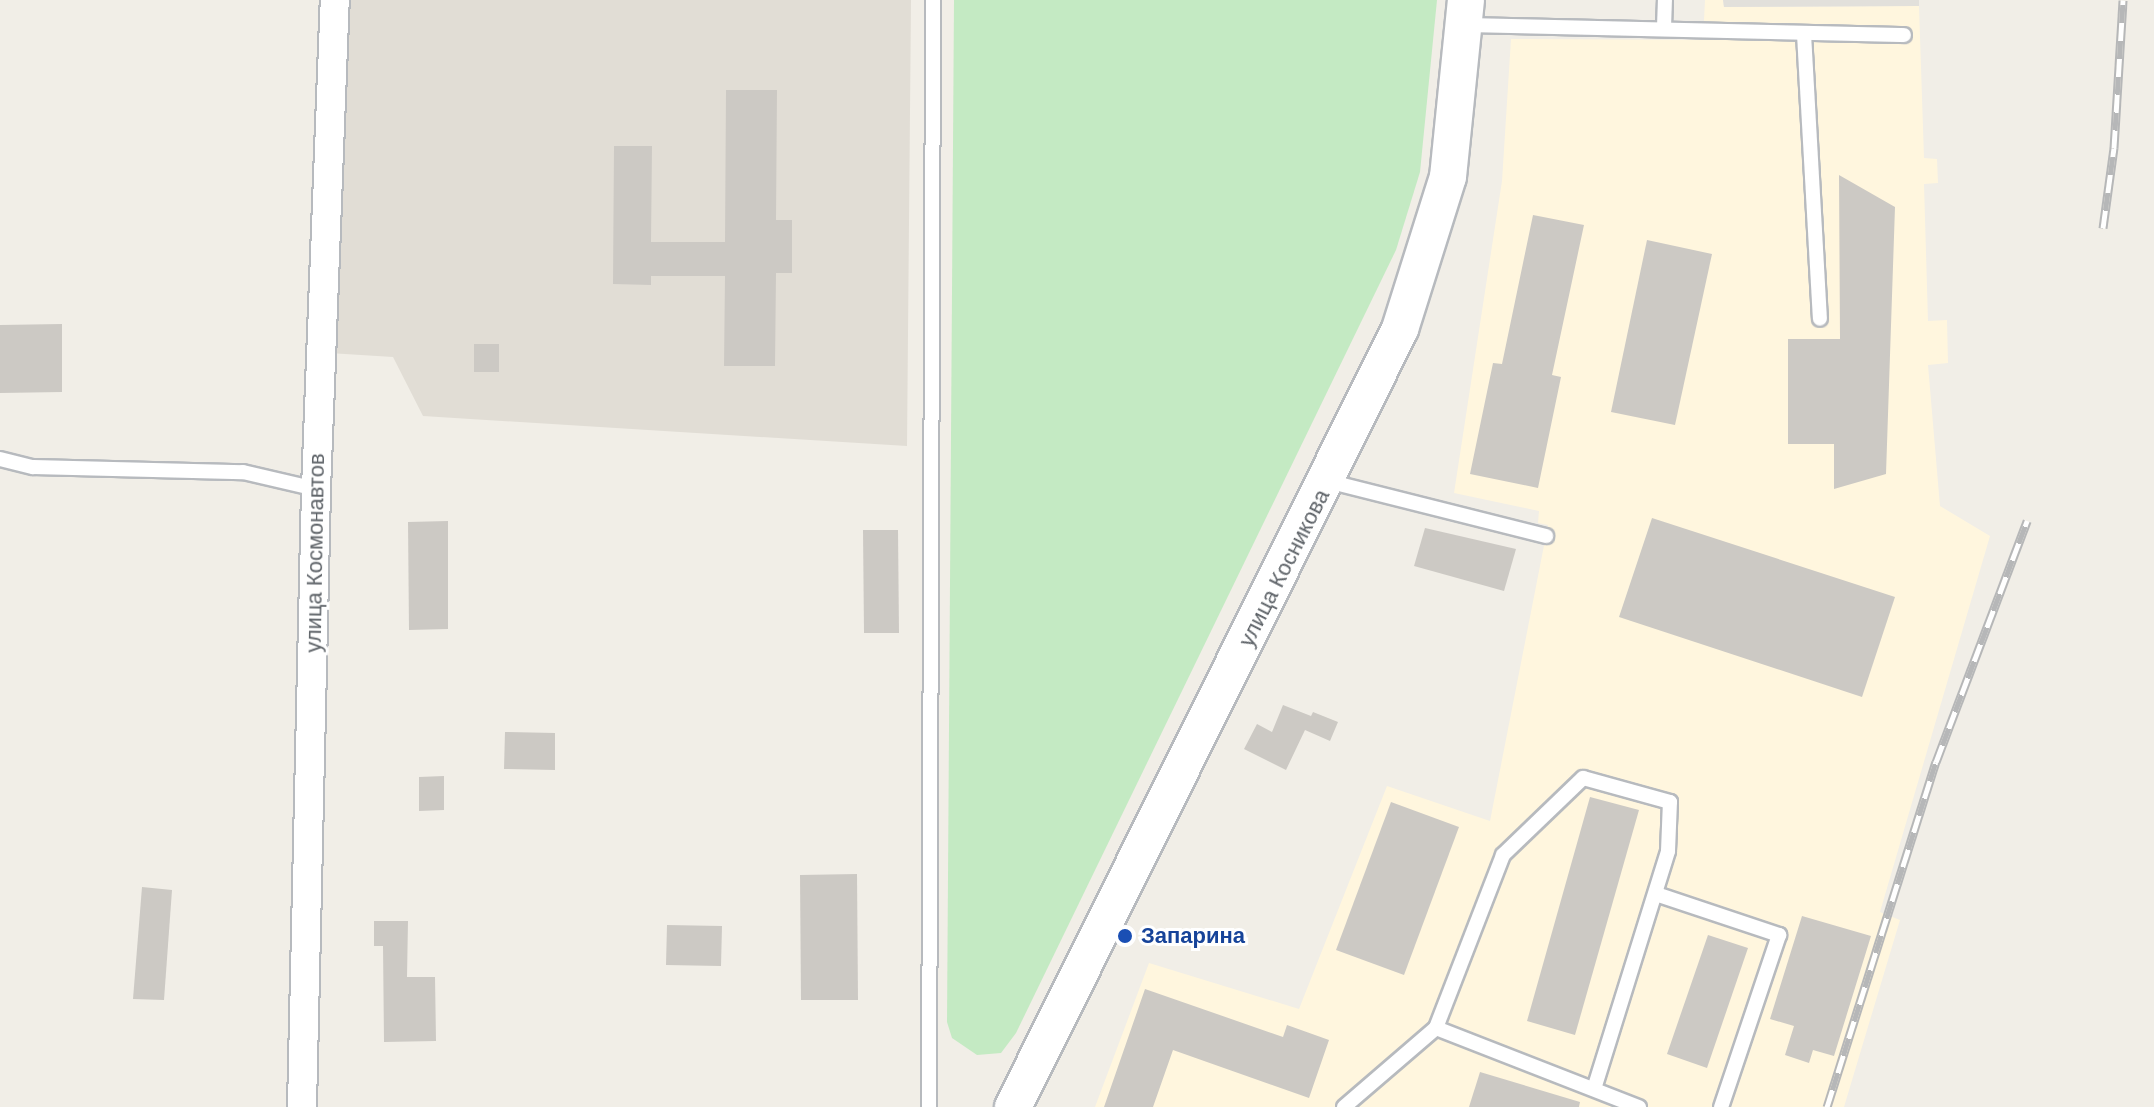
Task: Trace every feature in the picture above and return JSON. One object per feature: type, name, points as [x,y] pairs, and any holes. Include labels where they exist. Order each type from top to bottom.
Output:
[{"type":"street","name":"улица Космонавтов","points":[[302,1107],[316,489],[335,0]]},
{"type":"street","name":"улица Косникова","points":[[1013,1107],[1400,329],[1440,212],[1455,135],[1465,12]]},
{"type":"lane","points":[[929,1107],[933,0]]},
{"type":"lane","points":[[1664,27],[1665,0]]},
{"type":"lane","points":[[1465,12],[1664,27],[1904,35]]},
{"type":"lane","points":[[1804,34],[1820,319]]},
{"type":"lane","points":[[0,459],[33,467],[243,472],[316,489]]},
{"type":"lane","points":[[1327,481],[1546,536]]},
{"type":"lane","points":[[1344,1107],[1436,1028],[1503,855],[1583,778],[1670,802],[1668,851],[1594,1089]]},
{"type":"lane","points":[[1656,894],[1779,935],[1721,1107]]},
{"type":"lane","points":[[1436,1028],[1639,1107]]},
{"type":"shaded area","points":[[346,0],[911,0],[907,446],[423,416],[393,357],[329,353]]},
{"type":"shaded area","points":[[1705,0],[1723,0],[1724,7],[1919,6],[1924,158],[1937,159],[1938,183],[1924,184],[1928,321],[1947,320],[1948,363],[1928,365],[1940,506],[1990,536],[1880,912],[1900,920],[1844,1107],[1095,1107],[1149,963],[1299,1009],[1387,786],[1490,821],[1548,525],[1538,523],[1539,511],[1454,493],[1502,181],[1511,39],[1703,40]]},
{"type":"shaded area","points":[[1723,0],[1919,0],[1919,6],[1724,7]]},
{"type":"green space","points":[[954,0],[1437,0],[1420,172],[1396,250],[1016,1033],[1001,1053],[977,1055],[952,1038],[947,1022]]},
{"type":"building","points":[[726,90],[777,90],[776,220],[792,220],[792,273],[776,273],[775,366],[724,366],[725,276],[651,276],[651,285],[613,284],[614,146],[652,146],[651,242],[725,242]]},
{"type":"building","points":[[1839,175],[1895,207],[1886,474],[1834,489],[1834,444],[1788,444],[1788,339],[1840,339]]},
{"type":"building","points":[[1533,215],[1584,225],[1552,375],[1561,377],[1538,488],[1470,474],[1493,363],[1502,364]]},
{"type":"building","points":[[1647,240],[1712,254],[1675,425],[1611,412]]},
{"type":"building","points":[[62,324],[62,392],[0,393],[0,325]]},
{"type":"building","points":[[474,344],[499,344],[499,372],[474,372]]},
{"type":"building","points":[[1652,518],[1895,597],[1862,697],[1619,617]]},
{"type":"building","points":[[448,521],[448,629],[409,630],[408,522]]},
{"type":"building","points":[[1425,528],[1516,549],[1504,591],[1414,566]]},
{"type":"building","points":[[863,530],[898,530],[899,633],[864,633]]},
{"type":"building","points":[[1283,705],[1338,722],[1330,741],[1305,730],[1286,770],[1244,749],[1257,724],[1272,732]]},
{"type":"building","points":[[505,732],[555,733],[555,770],[504,769]]},
{"type":"building","points":[[444,776],[444,810],[419,811],[419,777]]},
{"type":"building","points":[[1590,797],[1639,810],[1575,1035],[1527,1021]]},
{"type":"building","points":[[1391,802],[1459,827],[1404,975],[1336,950]]},
{"type":"building","points":[[857,874],[858,1000],[801,1000],[800,875]]},
{"type":"building","points":[[142,887],[172,890],[164,1000],[133,999]]},
{"type":"building","points":[[1802,916],[1871,936],[1834,1056],[1813,1050],[1809,1063],[1785,1055],[1794,1026],[1770,1019]]},
{"type":"building","points":[[374,921],[408,921],[407,977],[435,977],[436,1041],[384,1042],[383,946],[374,946]]},
{"type":"building","points":[[667,925],[722,926],[721,966],[666,965]]},
{"type":"building","points":[[1708,935],[1748,948],[1707,1068],[1667,1054]]},
{"type":"building","points":[[1145,989],[1283,1037],[1287,1025],[1329,1040],[1309,1098],[1173,1050],[1153,1107],[1104,1107]]},
{"type":"building","points":[[1480,1072],[1580,1102],[1579,1107],[1469,1107]]},
{"type":"railway","points":[[2103,228],[2114,148],[2123,0]]},
{"type":"railway","points":[[1827,1107],[1936,762],[2027,521]]},
{"type":"place","name":"Запарина","points":[[1125,936]]}]
